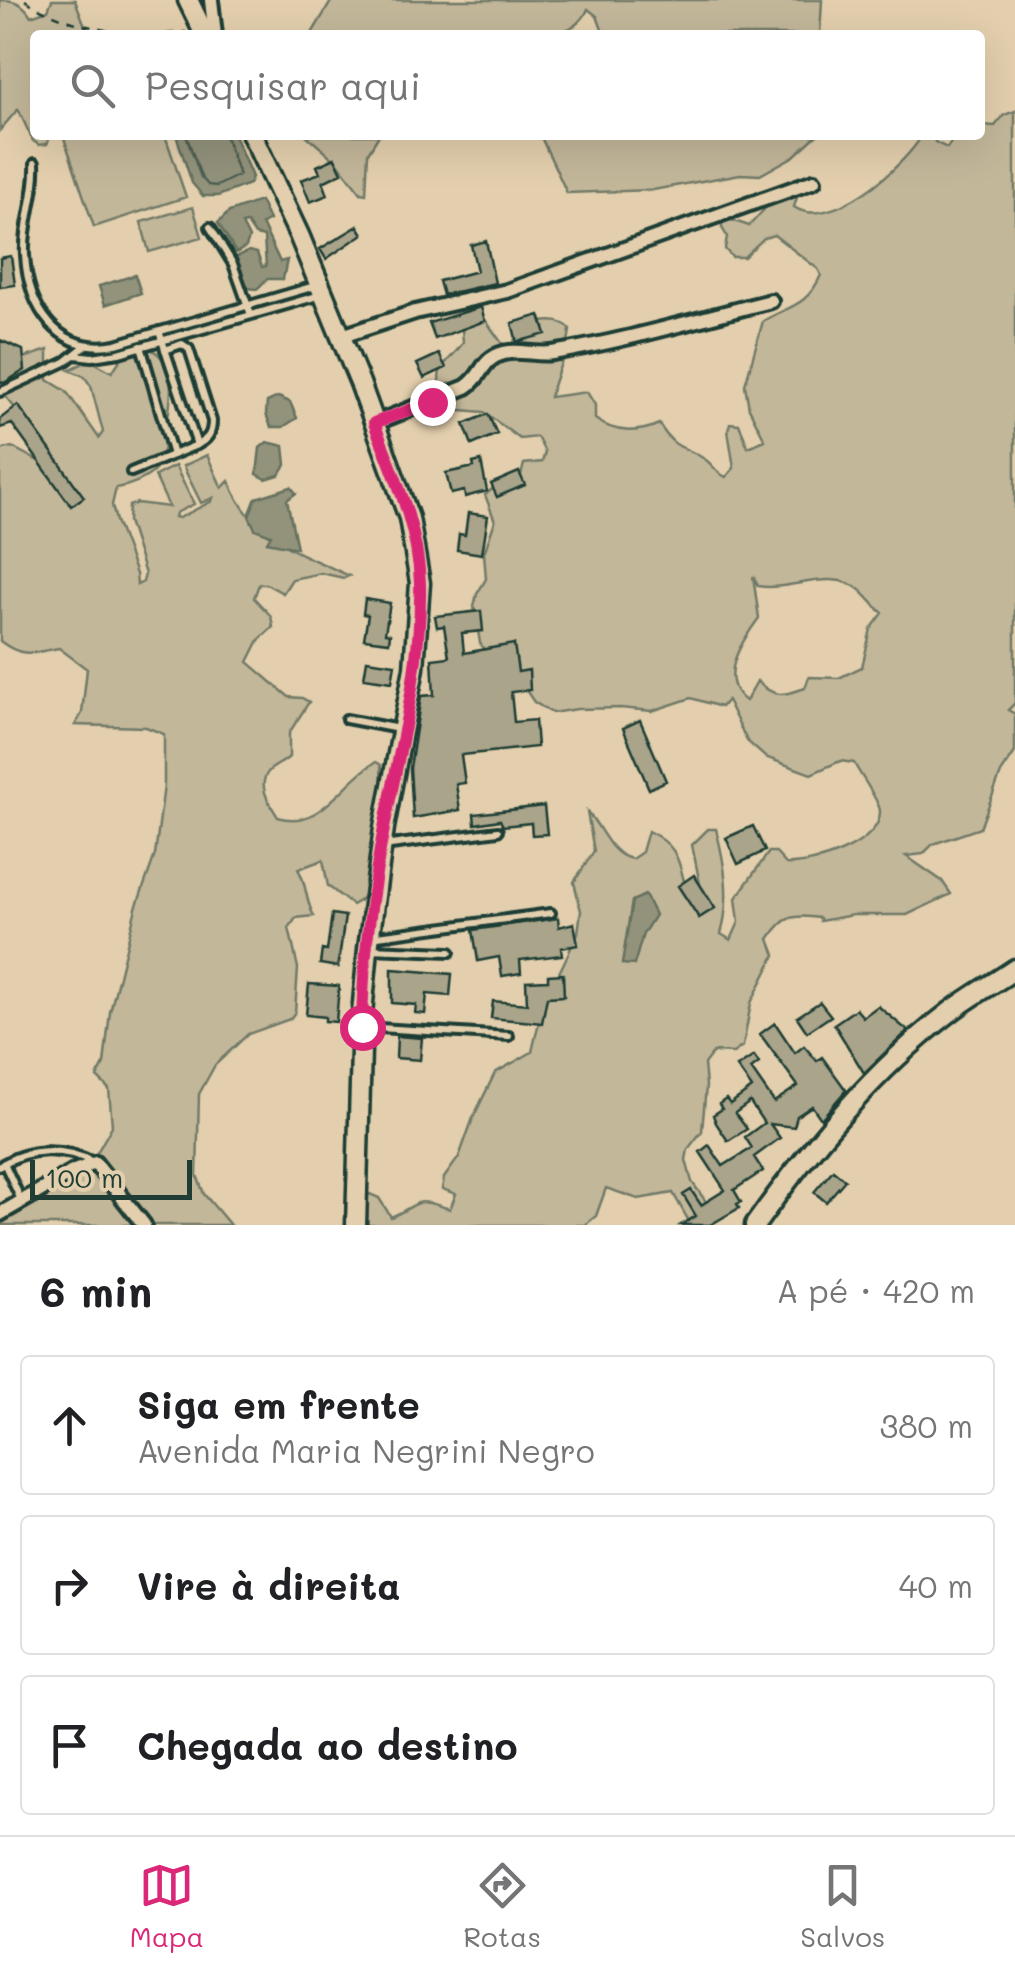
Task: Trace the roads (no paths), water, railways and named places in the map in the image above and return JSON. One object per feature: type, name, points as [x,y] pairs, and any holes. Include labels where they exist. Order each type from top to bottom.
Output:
[{"type":"street","points":[[188,0],[206,30]]},
{"type":"street","points":[[208,30],[211,0]]},
{"type":"street","points":[[254,140],[342,336],[408,518],[419,572],[414,668],[368,943],[356,1225]]},
{"type":"street","points":[[342,336],[416,312],[507,291],[814,181]]},
{"type":"street","points":[[374,423],[466,387],[478,380],[489,360],[500,355],[556,352],[771,301]]},
{"type":"street","points":[[755,1225],[832,1126],[892,1063],[949,1013],[1015,969]]},
{"type":"street","points":[[0,1214],[95,1163],[144,1225]]},
{"type":"lane","points":[[35,162],[36,184],[24,253],[31,286],[36,304],[50,325],[85,346],[116,344],[248,304],[323,289]]},
{"type":"lane","points":[[210,227],[233,264],[251,315]]},
{"type":"lane","points":[[164,345],[323,289]]},
{"type":"lane","points":[[159,330],[197,445]]},
{"type":"lane","points":[[75,356],[184,344],[212,421],[210,435],[197,445],[131,472]]},
{"type":"lane","points":[[0,392],[75,356],[85,346]]},
{"type":"lane","points":[[142,346],[173,455]]},
{"type":"lane","points":[[346,720],[404,730]]},
{"type":"lane","points":[[382,846],[498,831]]},
{"type":"lane","points":[[368,943],[551,912]]},
{"type":"lane","points":[[368,943],[450,952]]},
{"type":"lane","points":[[362,1027],[510,1036]]},
{"type":"lane","points":[[22,1202],[2,1164],[40,1151],[68,1151],[95,1163]]},
{"type":"water","points":[[178,140],[236,140],[252,177],[249,184],[218,196],[203,196],[192,183]]},
{"type":"water","points":[[260,201],[269,220],[262,224],[280,262],[287,260],[283,279],[267,279],[257,289],[248,288],[236,257],[249,251],[257,253],[262,267],[266,266],[264,237],[255,235],[247,223],[242,224],[249,238],[246,247],[236,253],[218,223],[229,212]]},
{"type":"water","points":[[135,275],[141,293],[105,305],[99,286]]},
{"type":"water","points":[[278,397],[290,402],[297,418],[283,427],[271,427],[267,402]]},
{"type":"water","points":[[267,442],[284,446],[286,465],[279,475],[266,479],[257,474],[260,448]]},
{"type":"water","points":[[291,487],[296,493],[287,500],[297,548],[267,542],[271,535],[255,529],[249,516],[256,498]]},
{"type":"water","points":[[645,895],[655,915],[643,934],[634,965],[622,964],[632,901]]}]
